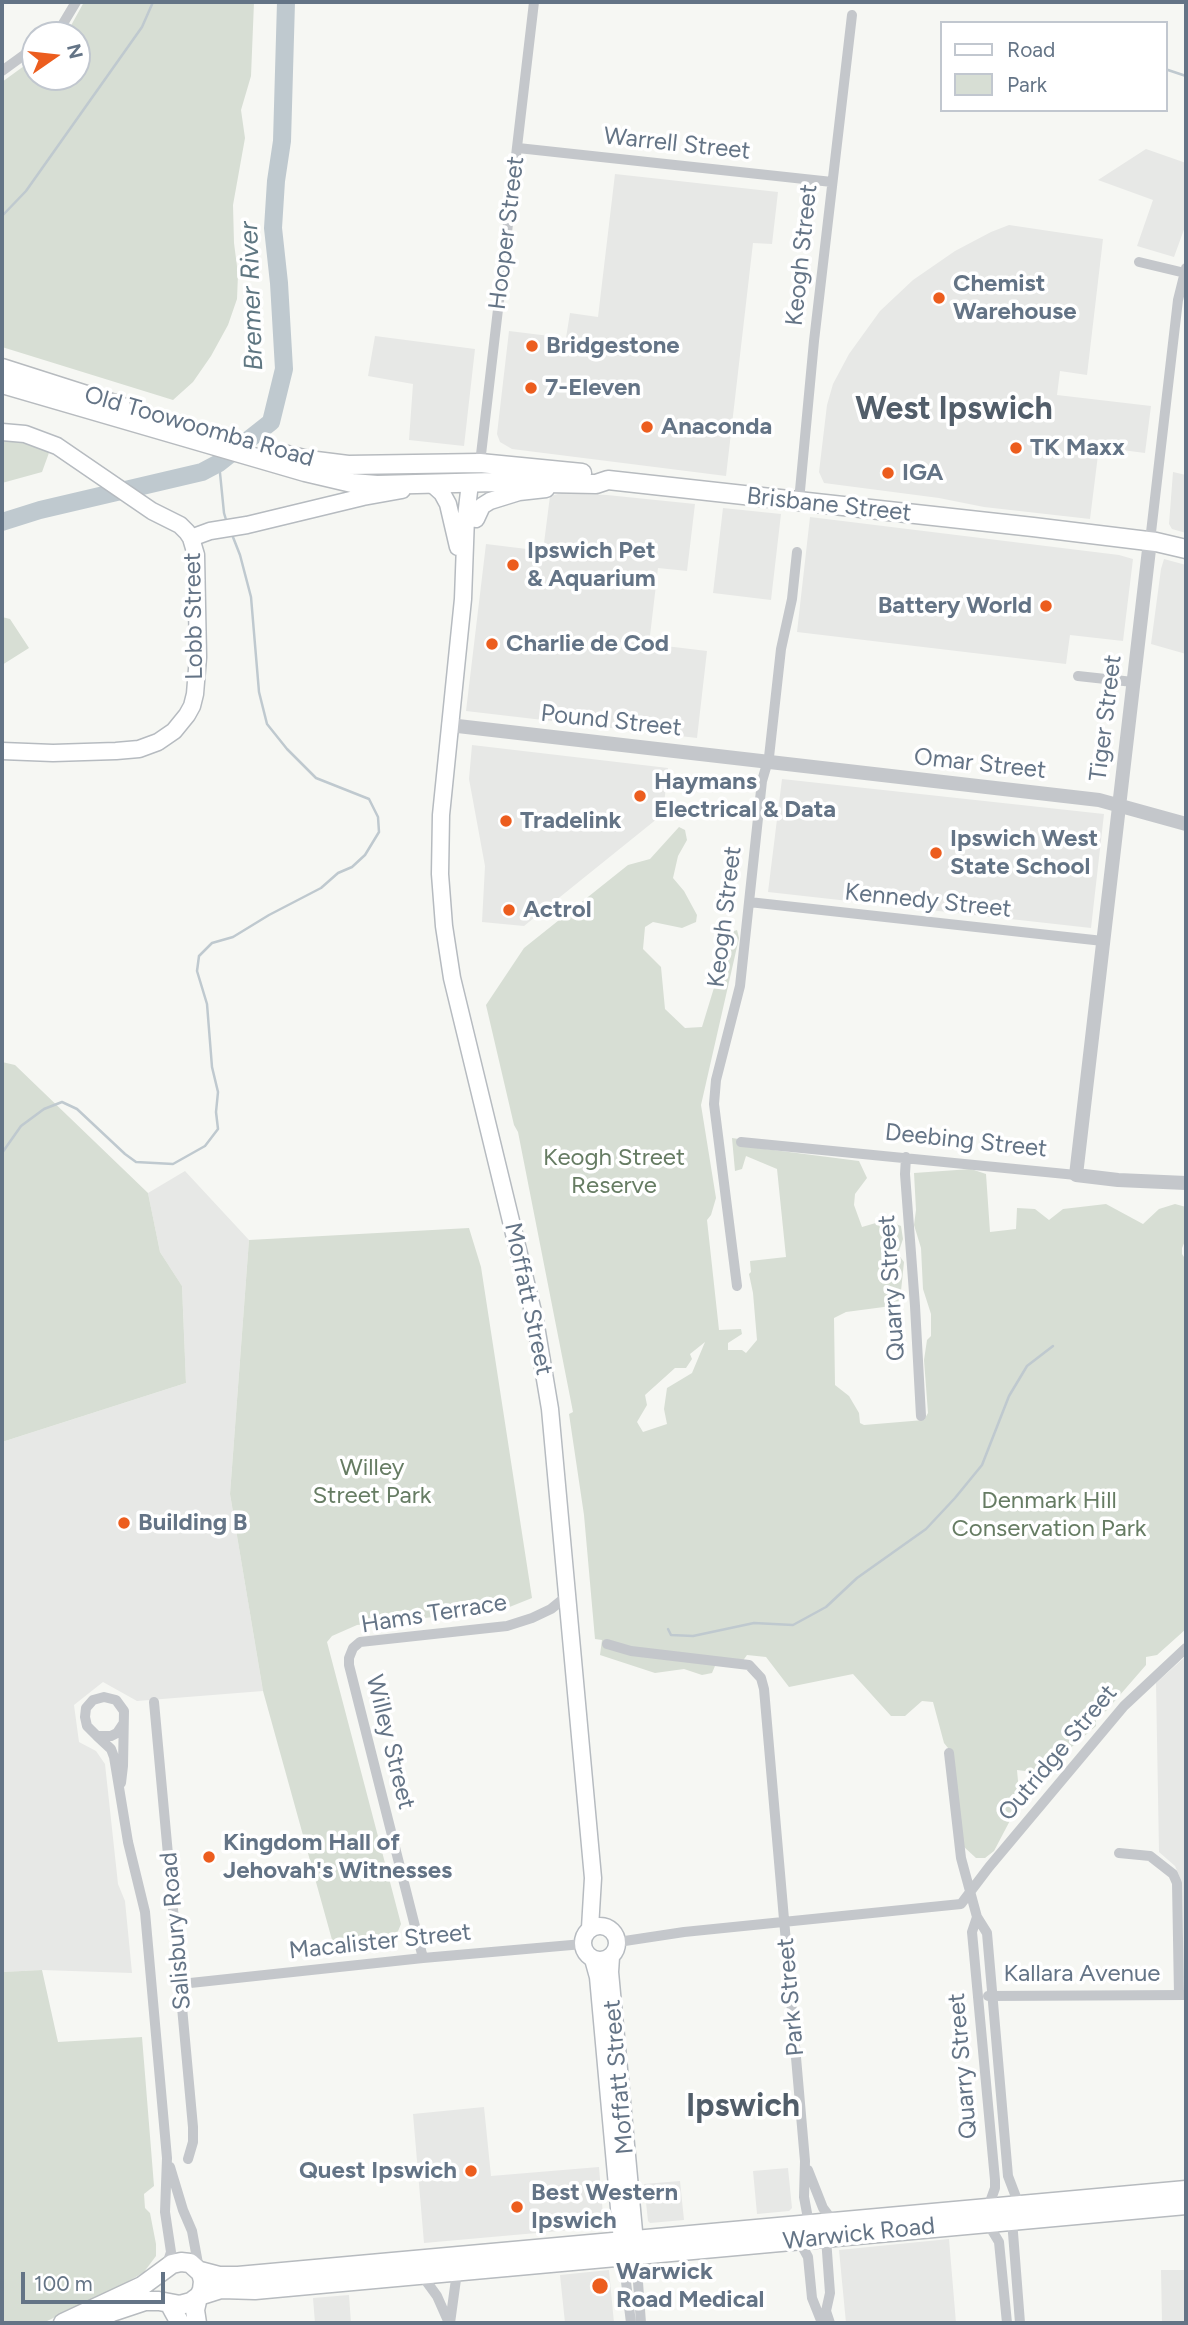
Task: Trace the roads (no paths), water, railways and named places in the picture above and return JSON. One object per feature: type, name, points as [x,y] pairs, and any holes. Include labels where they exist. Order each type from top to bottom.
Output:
[{"type":"main road","name":"Old Toowoomba Road","points":[[2,368],[140,417]]},
{"type":"main road","name":"Old Toowoomba Road","points":[[2,384],[140,417],[364,484],[475,483]]},
{"type":"main road","name":"Lobb Street","points":[[2,432],[24,434],[57,446],[152,510],[180,525],[191,538],[196,555],[197,676],[187,715],[174,731],[158,743],[139,749],[53,753],[2,751]]},
{"type":"main road","name":"Old Toowoomba Road","points":[[306,466],[480,463],[599,474],[608,480]]},
{"type":"main road","name":"Hooper Street","points":[[449,725],[463,598],[464,543],[480,463]]},
{"type":"main road","name":"Brisbane Street","points":[[475,483],[596,484],[608,480],[1150,541],[1186,549]]},
{"type":"main road","points":[[476,519],[482,506],[490,501],[519,492],[542,490],[561,482]]},
{"type":"main road","name":"Hooper Street","points":[[463,598],[472,557],[476,519],[475,483]]},
{"type":"main road","points":[[191,538],[210,531],[425,485],[443,495],[451,515],[463,598]]},
{"type":"main road","name":"Moffatt Street","points":[[449,725],[441,815],[440,862],[444,926],[452,978],[535,1320],[550,1409],[593,1878],[613,1942],[610,1972],[629,2248]]},
{"type":"main road","name":"Moffatt Street","points":[[590,1928],[593,1878]]},
{"type":"main road","points":[[600,1925],[613,1942],[603,1960],[593,1959],[586,1953],[584,1935],[590,1928],[600,1925]]},
{"type":"main road","name":"Moffatt Street","points":[[593,1959],[598,1977],[629,2248]]},
{"type":"main road","name":"Warwick Road","points":[[200,2270],[219,2276],[238,2276],[629,2248],[791,2241],[827,2245],[1022,2205],[1186,2190]]},
{"type":"main road","name":"Warwick Road","points":[[198,2297],[220,2289],[255,2290],[457,2272],[809,2224],[988,2212],[1012,2220],[1186,2205]]},
{"type":"main road","points":[[809,2224],[827,2245]]},
{"type":"main road","points":[[63,2323],[142,2286],[165,2268],[184,2262],[200,2270],[203,2285],[195,2310],[197,2323]]},
{"type":"main road","points":[[165,2268],[159,2280],[160,2289],[180,2323]]},
{"type":"main road","points":[[90,2323],[136,2303],[155,2300],[186,2304],[198,2297]]},
{"type":"street","points":[[65,21],[76,2]]},
{"type":"street","name":"Hooper Street","points":[[480,463],[534,2]]},
{"type":"street","name":"Keogh Street","points":[[799,501],[814,341],[852,15]]},
{"type":"street","points":[[2,71],[21,57]]},
{"type":"street","name":"Warrell Street","points":[[518,148],[832,182]]},
{"type":"street","points":[[1139,262],[1185,275]]},
{"type":"street","name":"Tiger Street","points":[[1076,1175],[1178,300],[1185,275]]},
{"type":"street","name":"Keogh Street","points":[[737,1286],[714,1104],[716,1080],[740,986],[762,781],[767,763],[797,552]]},
{"type":"street","points":[[1078,676],[1133,682]]},
{"type":"street","name":"Pound Street","points":[[449,725],[767,763]]},
{"type":"street","name":"Omar Street","points":[[767,763],[1099,800],[1186,824]]},
{"type":"street","name":"Kennedy Street","points":[[748,902],[1103,941]]},
{"type":"street","name":"Deebing Street","points":[[741,1142],[1122,1180],[1186,1183]]},
{"type":"street","name":"Quarry Street","points":[[906,1157],[921,1416]]},
{"type":"street","name":"Hams Terrace","points":[[349,1658],[353,1648],[360,1642],[508,1626],[542,1613],[567,1596]]},
{"type":"street","name":"Park Street","points":[[607,1644],[631,1651],[749,1665],[761,1678],[805,2161],[804,2197],[809,2224]]},
{"type":"street","name":"Outridge Street","points":[[971,1892],[1124,1706],[1186,1648]]},
{"type":"street","name":"Willey Street","points":[[349,1658],[423,1958]]},
{"type":"street","points":[[120,1790],[125,1714],[120,1704],[110,1697],[98,1698],[89,1704],[85,1717],[87,1726],[97,1735],[111,1736],[117,1733],[123,1724]]},
{"type":"street","name":"Salisbury Road","points":[[154,1702],[193,2127],[193,2142],[188,2159]]},
{"type":"street","name":"Salisbury Road","points":[[97,1735],[113,1753],[128,1842],[145,1912],[167,2158],[166,2218],[171,2249],[165,2268]]},
{"type":"street","name":"Quarry Street","points":[[949,1753],[961,1858],[976,1917],[987,1934],[1009,2176],[1016,2197],[1022,2205]]},
{"type":"street","points":[[1119,1853],[1150,1856],[1172,1874],[1178,1895],[1183,1995]]},
{"type":"street","points":[[613,1942],[684,1932],[961,1904],[971,1892]]},
{"type":"street","name":"Quarry Street","points":[[976,1917],[972,1932],[995,2180],[988,2212]]},
{"type":"street","name":"Macalister Street","points":[[181,1984],[583,1944]]},
{"type":"street","name":"Kallara Avenue","points":[[978,1996],[1183,1995]]},
{"type":"street","name":"Salisbury Road","points":[[167,2158],[192,2231],[200,2270]]},
{"type":"street","points":[[805,2161],[814,2191],[823,2208],[831,2217],[845,2221]]},
{"type":"street","points":[[988,2212],[999,2242],[1007,2323]]},
{"type":"street","points":[[166,2218],[179,2219],[188,2224]]},
{"type":"street","points":[[1012,2220],[1020,2323]]},
{"type":"street","points":[[791,2241],[802,2246],[807,2255],[813,2302],[822,2323]]},
{"type":"street","points":[[807,2255],[827,2245],[829,2300],[826,2311],[830,2323]]},
{"type":"street","name":"Moffatt Street","points":[[629,2248],[631,2323]]},
{"type":"street","name":"Moffatt Street","points":[[629,2248],[641,2323]]},
{"type":"street","points":[[449,2323],[457,2272]]},
{"type":"street","points":[[421,2274],[437,2295],[449,2323]]},
{"type":"street","points":[[1004,2298],[1018,2297]]},
{"type":"street","points":[[813,2302],[829,2300]]},
{"type":"waterway","points":[[2,216],[26,191],[142,27],[153,2]]},
{"type":"waterway","name":"Bremer River","points":[[2,522],[40,510],[202,472],[219,463],[271,422],[284,369],[273,228],[282,141],[286,2]]},
{"type":"waterway","points":[[1167,70],[1186,76]]},
{"type":"waterway","points":[[219,463],[227,523]]},
{"type":"waterway","points":[[2,1153],[21,1126],[44,1109],[62,1102],[77,1109],[136,1162],[173,1164],[205,1146],[218,1129],[218,1092],[212,1067],[207,1004],[197,971],[199,956],[212,943],[233,937],[321,888],[338,873],[352,867],[365,855],[379,832],[378,817],[369,799],[316,778],[267,724],[259,692],[251,597],[231,532]]},
{"type":"waterway","points":[[668,1629],[671,1635],[693,1636],[754,1623],[793,1625],[826,1607],[857,1578],[926,1529],[955,1498],[982,1465],[1009,1396],[1027,1366],[1053,1346]]},
{"type":"place","name":"Chemist Warehouse","points":[[939,298]]},
{"type":"place","name":"Bridgestone","points":[[532,346]]},
{"type":"place","name":"7-Eleven","points":[[531,388]]},
{"type":"place","name":"Anaconda","points":[[647,427]]},
{"type":"place","name":"TK Maxx","points":[[1016,448]]},
{"type":"place","name":"IGA","points":[[888,473]]},
{"type":"place","name":"Ipswich Pet & Aquarium","points":[[513,565]]},
{"type":"place","name":"Battery World","points":[[1046,606]]},
{"type":"place","name":"Charlie de Cod","points":[[492,644]]},
{"type":"place","name":"Haymans Electrical & Data","points":[[640,796]]},
{"type":"place","name":"Tradelink","points":[[506,821]]},
{"type":"place","name":"Ipswich West State School","points":[[936,853]]},
{"type":"place","name":"Actrol","points":[[509,910]]},
{"type":"place","name":"Building B","points":[[124,1523]]},
{"type":"place","name":"Kingdom Hall of Jehovah's Witnesses","points":[[209,1857]]},
{"type":"place","name":"Quest Ipswich","points":[[471,2171]]},
{"type":"place","name":"Best Western Ipswich","points":[[517,2207]]},
{"type":"place","name":"Warwick Road Medical","points":[[600,2286]]},
{"type":"district","name":"West Ipswich","points":[[954,410]]},
{"type":"district","name":"Ipswich","points":[[743,2107]]},
{"type":"park label","name":"Keogh Street Reserve","points":[[614,1172]]},
{"type":"park label","name":"Willey Street Park","points":[[372,1482]]},
{"type":"park label","name":"Denmark Hill Conservation Park","points":[[1049,1515]]}]
